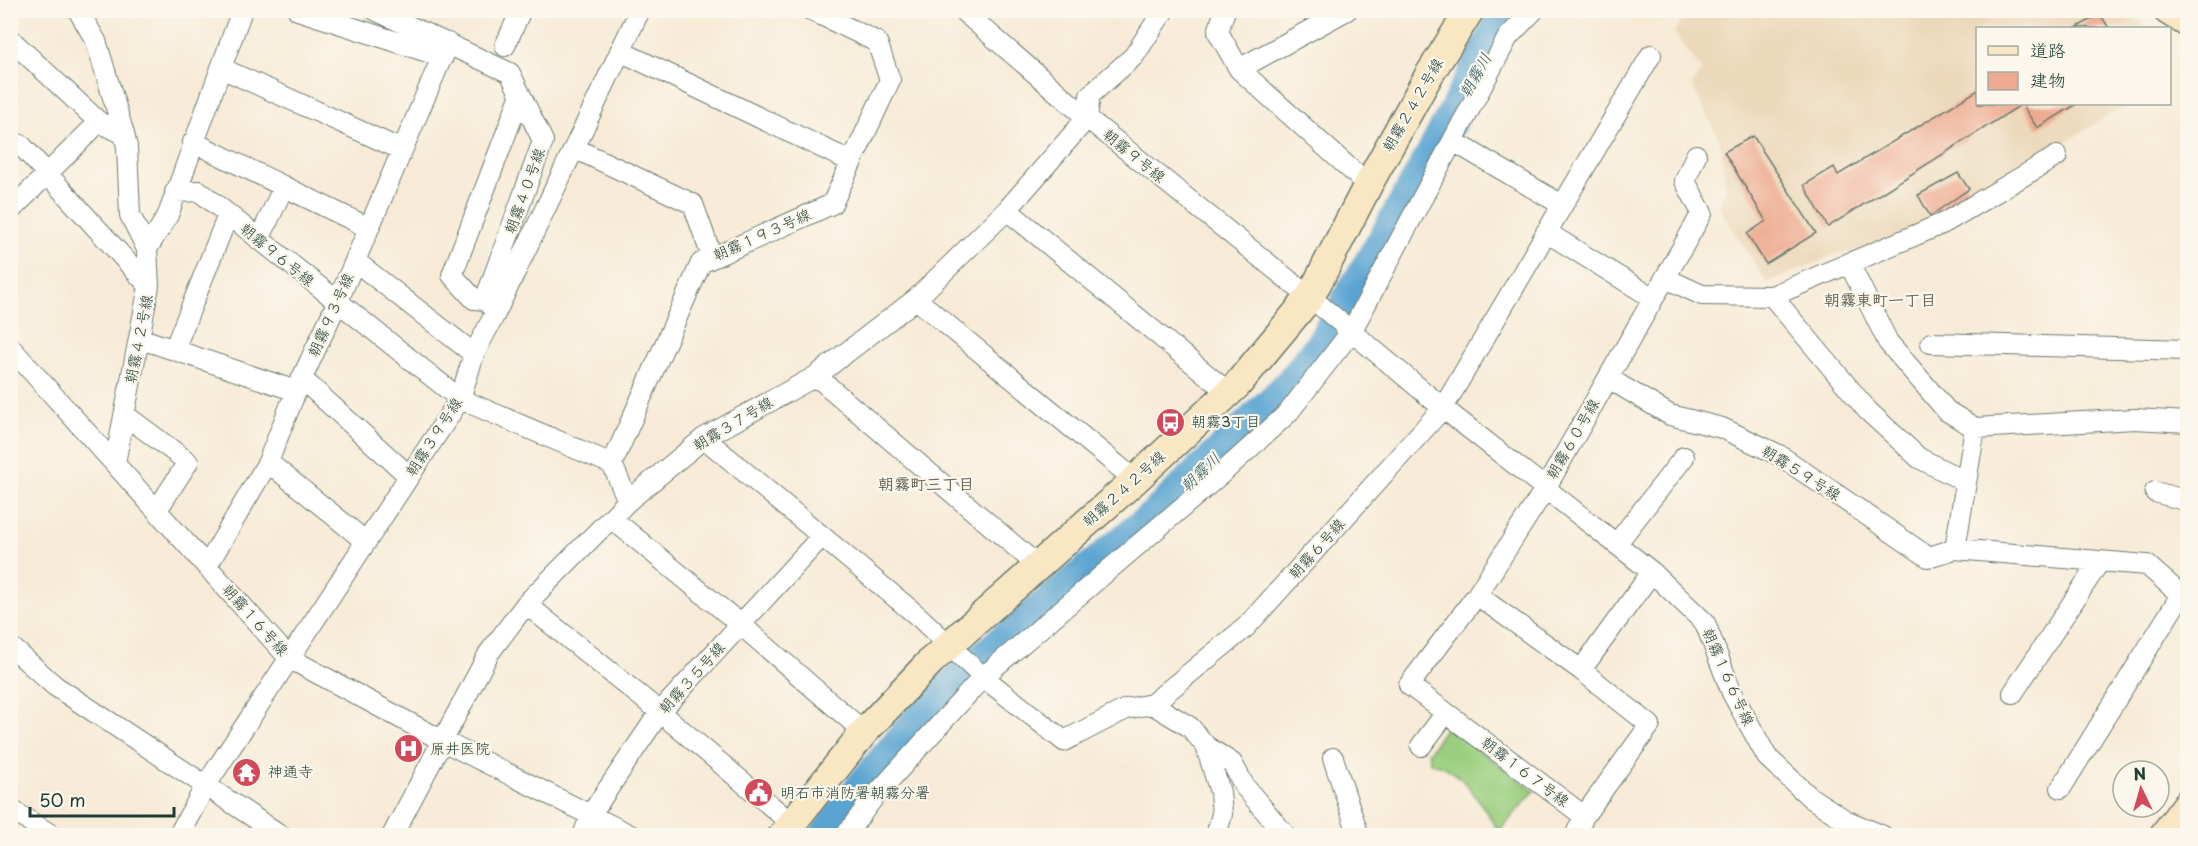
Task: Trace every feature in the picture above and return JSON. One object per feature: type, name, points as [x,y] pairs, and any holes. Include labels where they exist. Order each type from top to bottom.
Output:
[{"type":"street","name":"朝霧４２号線","points":[[78,10],[96,41],[127,147],[130,215],[147,249],[149,286],[115,463]]},
{"type":"street","points":[[147,249],[168,215],[242,10]]},
{"type":"street","points":[[298,10],[446,50]]},
{"type":"street","name":"朝霧４０号線","points":[[375,10],[398,15],[446,50],[510,73],[543,141],[491,306]]},
{"type":"street","points":[[505,46],[521,10]]},
{"type":"street","name":"朝霧３９号線","points":[[178,836],[206,785],[460,399],[491,306],[574,148],[640,10]]},
{"type":"street","name":"朝霧１９３号線","points":[[612,464],[701,262],[832,204],[890,80],[877,42],[811,10]]},
{"type":"street","name":"朝霧９号線","points":[[963,10],[1087,118],[1319,304]]},
{"type":"street","points":[[1087,118],[1090,95],[1134,56],[1164,10]]},
{"type":"street","points":[[1225,10],[1218,32],[1239,69],[1368,185]]},
{"type":"street","points":[[1239,69],[1347,10]]},
{"type":"street","name":"朝霧２４２号線","points":[[786,830],[864,732],[955,651],[1038,566],[1229,393],[1319,304],[1368,185],[1429,75],[1470,10]]},
{"type":"street","points":[[845,836],[874,797],[981,676],[1220,475],[1288,413],[1348,329],[1508,37],[1534,10]]},
{"type":"street","points":[[2167,10],[2187,23]]},
{"type":"street","points":[[10,39],[99,122],[123,134]]},
{"type":"street","name":"朝霧９３号線","points":[[207,566],[268,462],[299,385],[337,303],[446,50]]},
{"type":"street","points":[[620,51],[852,162]]},
{"type":"street","name":"朝霧６号線","points":[[981,676],[1064,741],[1126,709],[1152,704],[1245,627],[1443,408],[1651,55]]},
{"type":"street","points":[[221,68],[402,150]]},
{"type":"street","points":[[491,306],[474,299],[452,275],[520,97]]},
{"type":"street","name":"朝霧３７号線","points":[[392,836],[489,653],[525,604],[628,501],[704,438],[816,376],[916,299],[1007,210],[1087,118]]},
{"type":"street","points":[[10,211],[99,122]]},
{"type":"street","points":[[1453,141],[1562,205]]},
{"type":"street","points":[[10,142],[21,145],[149,286]]},
{"type":"street","points":[[193,142],[369,228]]},
{"type":"street","points":[[574,148],[693,204],[712,257]]},
{"type":"street","name":"朝霧６０号線","points":[[1319,304],[1443,408],[1545,489],[1702,213],[1685,181],[1696,155]]},
{"type":"street","points":[[1665,278],[1702,295],[1772,296],[1944,222],[2057,156]]},
{"type":"street","points":[[258,240],[284,186]]},
{"type":"street","name":"朝霧９６号線","points":[[175,192],[199,191],[460,399],[612,464]]},
{"type":"street","points":[[1007,210],[1229,393]]},
{"type":"street","points":[[174,350],[228,215]]},
{"type":"street","points":[[1546,232],[1653,298]]},
{"type":"street","points":[[355,261],[474,354]]},
{"type":"street","points":[[1849,263],[1888,342],[1947,411],[1975,428],[2135,419],[2187,422]]},
{"type":"street","points":[[1772,296],[1868,411],[1919,458],[1966,482]]},
{"type":"street","points":[[916,299],[1135,480]]},
{"type":"street","points":[[140,338],[174,350],[299,385],[409,476]]},
{"type":"street","points":[[1931,343],[2187,350]]},
{"type":"street","name":"朝霧１６号線","points":[[10,347],[289,658],[443,741],[632,836]]},
{"type":"street","points":[[816,376],[1038,566]]},
{"type":"street","name":"朝霧５９号線","points":[[1608,378],[1670,415],[1722,428],[1779,455],[1928,557],[1955,549]]},
{"type":"street","points":[[125,415],[188,462],[158,510]]},
{"type":"street","points":[[1975,428],[1955,549],[2147,565],[2184,590],[2061,788]]},
{"type":"street","points":[[704,438],[822,536],[981,676]]},
{"type":"street","points":[[1617,543],[1684,457]]},
{"type":"street","points":[[268,462],[365,542]]},
{"type":"street","points":[[612,464],[628,501]]},
{"type":"street","name":"朝霧１６６号線","points":[[1545,489],[1652,572],[1705,623],[1732,693],[1767,757],[1841,828],[1884,836]]},
{"type":"street","name":"朝霧１６７号線","points":[[1477,595],[1581,670],[1650,725],[1584,816],[1409,685],[1477,595],[1545,489]]},
{"type":"street","points":[[2155,492],[2187,501]]},
{"type":"street","points":[[611,518],[740,624],[864,732]]},
{"type":"street","name":"朝霧３５号線","points":[[583,836],[591,814],[660,712],[822,536]]},
{"type":"street","points":[[2013,693],[2100,561]]},
{"type":"street","points":[[1581,670],[1652,572]]},
{"type":"street","points":[[525,604],[660,712],[786,830]]},
{"type":"street","points":[[10,646],[55,686],[282,836]]},
{"type":"street","points":[[1152,704],[1190,727],[1206,746],[1232,763],[1245,787],[1286,836]]},
{"type":"street","points":[[1421,746],[1446,713]]},
{"type":"street","points":[[1206,746],[1220,792],[1222,814],[1216,836]]},
{"type":"street","points":[[1333,758],[1359,836]]},
{"type":"street","points":[[2163,836],[2187,802]]},
{"type":"street","points":[[10,809],[53,836]]},
{"type":"street","points":[[1575,836],[1584,816]]},
{"type":"shaded area","points":[[1689,10],[2121,10],[2148,27],[1976,27],[1976,105],[2125,105],[1945,216],[1853,253],[1838,253],[1767,283],[1718,206],[1726,188],[1720,141],[1691,85],[1702,71],[1674,32]]},
{"type":"green space","points":[[1447,726],[1534,791],[1499,831],[1462,780],[1453,772],[1431,763],[1428,753]]},
{"type":"building","points":[[2100,14],[2108,27],[2078,27]]},
{"type":"building","points":[[1976,91],[1976,105],[2020,105],[1828,227],[1804,185],[1834,167],[1838,175]]},
{"type":"building","points":[[2023,105],[2075,105],[2037,128]]},
{"type":"building","points":[[1753,136],[1816,233],[1766,264],[1747,234],[1766,221],[1724,152]]},
{"type":"building","points":[[1958,173],[1969,189],[1930,216],[1918,195]]},
{"type":"waterway","name":"朝霧川","points":[[826,836],[861,788],[937,698],[1156,515],[1289,386],[1323,343],[1387,235],[1435,150],[1506,13],[1511,10]]},
{"type":"place","name":"朝霧3丁目","points":[[1170,422]]},
{"type":"place","name":"原井医院","points":[[409,749]]},
{"type":"place","name":"神通寺","points":[[247,772]]},
{"type":"place","name":"明石市消防署朝霧分署","points":[[759,793]]},
{"type":"district","name":"朝霧東町一丁目","points":[[1880,300]]},
{"type":"district","name":"朝霧町三丁目","points":[[926,484]]}]
